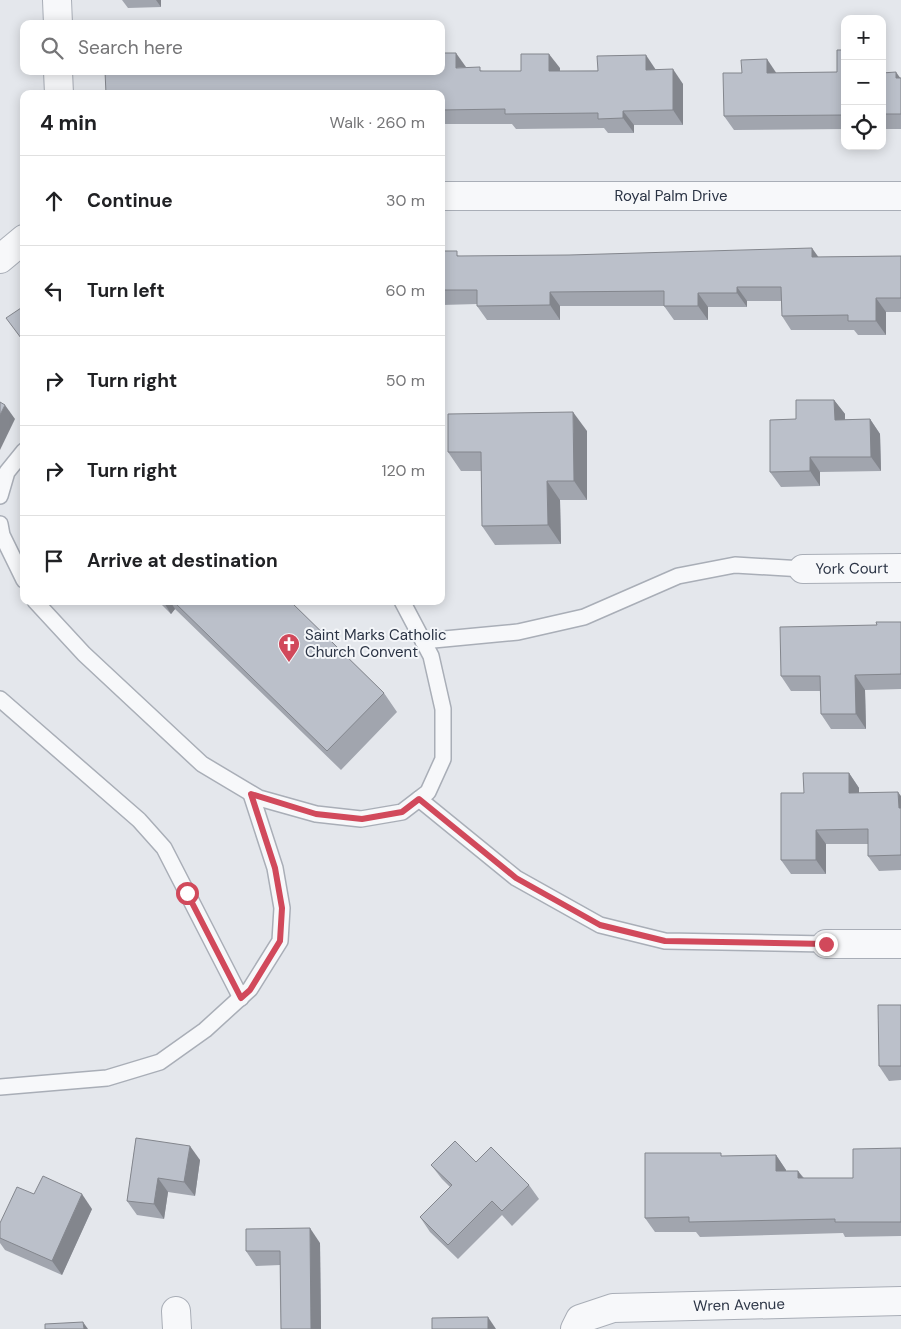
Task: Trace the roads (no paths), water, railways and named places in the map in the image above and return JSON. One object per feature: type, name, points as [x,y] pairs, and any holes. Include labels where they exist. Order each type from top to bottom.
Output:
[{"type":"street","points":[[57,0],[58,20]]},
{"type":"street","points":[[58,75],[59,90]]},
{"type":"street","name":"Royal Palm Drive","points":[[445,196],[901,196]]},
{"type":"street","points":[[0,259],[20,242]]},
{"type":"street","name":"York Court","points":[[803,569],[901,568]]},
{"type":"street","points":[[826,944],[901,944]]},
{"type":"street","name":"Wren Avenue","points":[[578,1324],[613,1308],[901,1301]]},
{"type":"lane","points":[[0,496],[7,472],[20,456]]},
{"type":"lane","points":[[0,524],[6,559],[20,575]]},
{"type":"lane","points":[[423,641],[518,632],[584,617],[678,576],[735,565],[803,569]]},
{"type":"lane","points":[[39,605],[84,654],[202,764],[251,794],[316,814],[362,819],[402,812],[428,792],[443,758],[443,709],[430,656],[404,605]]},
{"type":"lane","points":[[0,699],[139,820],[164,848],[241,998]]},
{"type":"lane","points":[[0,1087],[107,1078],[160,1062],[205,1030],[250,990],[280,941],[282,908],[275,868],[251,794]]},
{"type":"lane","points":[[419,799],[516,878],[600,925],[665,941],[826,944]]},
{"type":"place","name":"Saint Marks Catholic Church Convent","points":[[289,663]]}]
